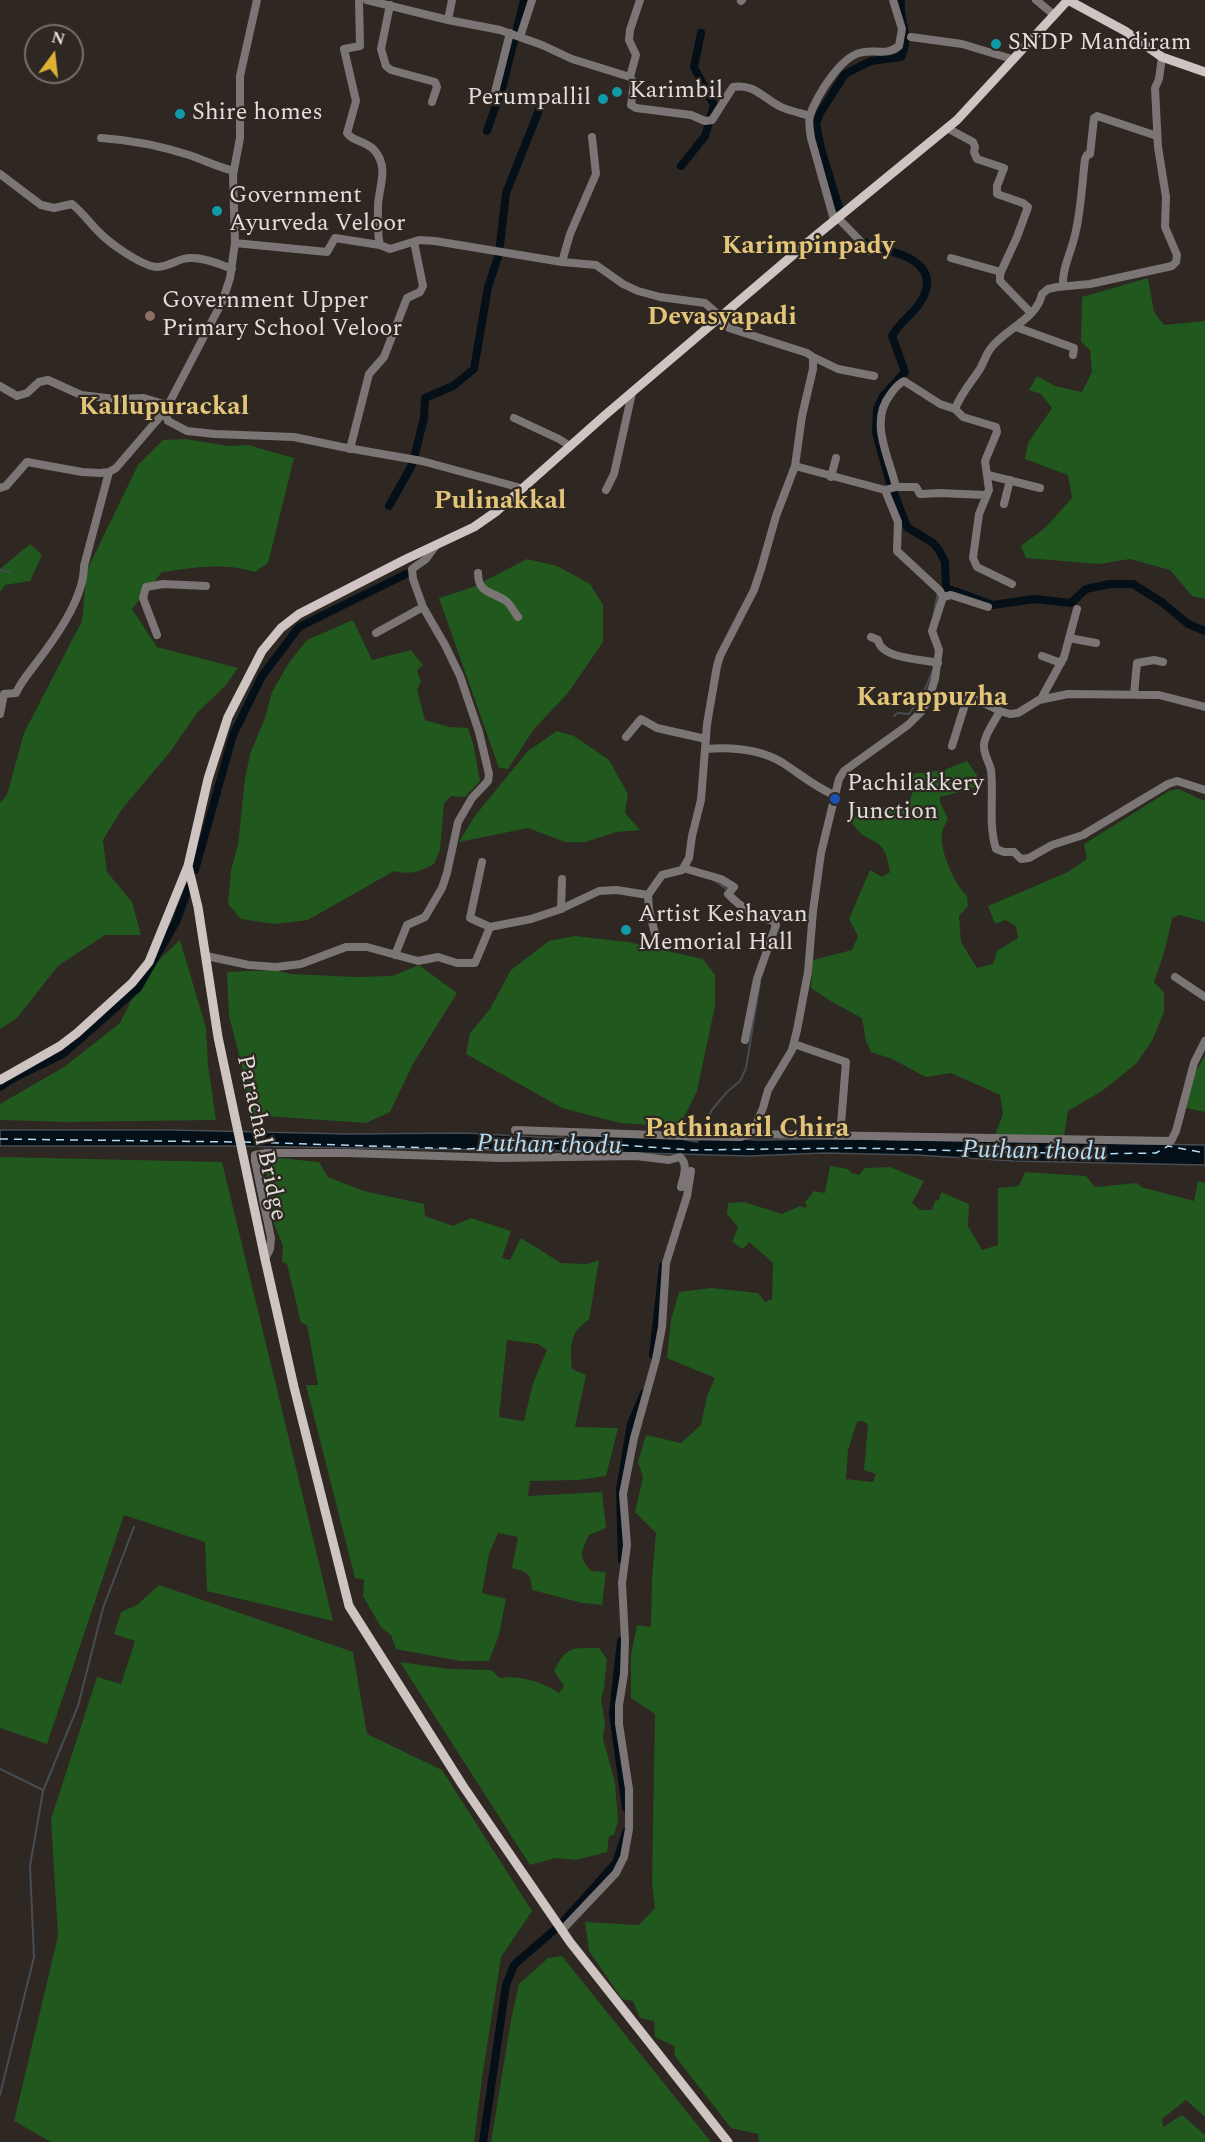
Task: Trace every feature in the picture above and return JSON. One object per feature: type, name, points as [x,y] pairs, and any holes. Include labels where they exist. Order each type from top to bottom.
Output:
[{"type":"main road","points":[[0,1080],[69,1039],[132,983],[149,962],[188,866],[206,787],[228,717],[266,646],[281,628],[299,614],[474,527],[489,517],[840,216],[947,128],[1068,0],[1125,32],[1162,57],[1205,72]]},
{"type":"main road","name":"Parachal Bridge","points":[[188,866],[198,907],[218,1037],[265,1259],[294,1387],[349,1606],[463,1786],[562,1930],[728,2142]]},
{"type":"street","points":[[0,488],[6,486],[27,462],[82,472],[109,472],[116,468],[166,408],[223,300],[232,269],[235,243],[234,171],[240,138],[240,76],[257,0]]},
{"type":"street","points":[[359,0],[360,46],[344,49],[356,100],[347,133],[351,138],[368,144],[383,166],[378,205],[380,244]]},
{"type":"street","points":[[367,0],[510,33],[572,59],[630,76],[634,83],[631,105],[636,108],[691,115],[705,121],[712,120],[733,87],[741,85],[748,86],[781,107],[810,116]]},
{"type":"street","points":[[448,20],[452,0]]},
{"type":"street","points":[[520,37],[532,0]]},
{"type":"street","points":[[630,76],[636,55],[629,40],[639,0]]},
{"type":"street","points":[[870,251],[840,216],[811,138],[809,125],[810,116],[831,79],[848,59],[859,53],[892,52],[899,46],[902,29],[893,0]]},
{"type":"street","points":[[1036,0],[1053,14]]},
{"type":"street","points":[[390,5],[381,49],[386,66],[391,70],[435,82],[437,87],[432,102]]},
{"type":"street","points":[[492,100],[510,33]]},
{"type":"street","points":[[911,37],[962,44],[1012,59]]},
{"type":"street","points":[[955,409],[965,387],[980,369],[991,347],[1016,327],[1048,289],[1090,284],[1172,266],[1176,261],[1177,255],[1165,227],[1166,197],[1157,136],[1155,88],[1159,79],[1162,57]]},
{"type":"street","points":[[1063,286],[1062,274],[1072,250],[1080,214],[1084,159],[1090,153],[1095,118],[1097,116],[1115,120],[1157,136]]},
{"type":"street","points":[[947,128],[973,142],[977,159],[1004,168],[997,186],[997,194],[1028,207],[1001,272],[1000,281],[1030,312]]},
{"type":"street","points":[[101,138],[130,140],[190,155],[211,165],[234,171]]},
{"type":"street","points":[[562,262],[570,234],[596,174],[592,138]]},
{"type":"street","points":[[0,174],[41,205],[54,208],[72,204],[99,233],[142,262],[155,267],[167,266],[186,258],[213,262],[232,269]]},
{"type":"street","points":[[235,243],[327,252],[335,238],[380,244],[390,249],[425,240],[562,262],[596,265],[623,284],[638,291],[705,303],[729,328],[798,350],[838,369],[874,376]]},
{"type":"street","points":[[350,449],[369,374],[384,357],[407,298],[420,292],[423,286],[414,242]]},
{"type":"street","points":[[951,258],[1001,272]]},
{"type":"street","points":[[1016,327],[1074,348],[1073,355]]},
{"type":"street","points":[[683,868],[689,858],[701,800],[706,739],[720,656],[758,579],[776,516],[795,466],[802,416],[813,369],[813,357]]},
{"type":"street","points":[[0,386],[16,396],[27,393],[39,382],[48,380],[81,395],[115,399],[144,398],[166,408]]},
{"type":"street","points":[[895,488],[880,421],[881,410],[898,384],[904,381],[940,404],[955,409],[963,417],[996,427],[997,432],[985,461],[989,490],[979,514],[973,558],[977,567],[1012,584]]},
{"type":"street","points":[[606,490],[614,474],[632,393]]},
{"type":"street","points":[[166,408],[168,421],[187,431],[294,437],[422,461],[521,489]]},
{"type":"street","points":[[514,418],[570,446]]},
{"type":"street","points":[[831,477],[836,458]]},
{"type":"street","points":[[795,466],[885,490],[916,487],[920,494],[986,495]]},
{"type":"street","points":[[0,714],[4,694],[16,693],[23,678],[50,644],[76,602],[84,579],[84,566],[109,472]]},
{"type":"street","points":[[988,475],[1040,488]]},
{"type":"street","points":[[1004,504],[1010,480]]},
{"type":"street","points":[[885,490],[898,522],[897,551],[942,594],[988,607]]},
{"type":"street","points":[[395,955],[407,925],[425,917],[442,888],[458,822],[472,798],[489,778],[487,760],[460,676],[423,607],[413,579],[412,569],[426,559],[439,543]]},
{"type":"street","points":[[478,573],[478,581],[484,590],[507,602],[518,617]]},
{"type":"street","points":[[157,635],[143,598],[146,587],[163,584],[206,586]]},
{"type":"street","points":[[752,1134],[773,1078],[787,1061],[794,1044],[808,972],[821,853],[839,779],[844,771],[908,725],[921,711],[930,695],[939,650],[932,631],[942,594]]},
{"type":"street","points":[[376,633],[423,607]]},
{"type":"street","points":[[1041,699],[1061,663],[1077,609]]},
{"type":"street","points":[[871,637],[878,640],[879,646],[884,651],[938,663]]},
{"type":"street","points":[[1069,638],[1096,643]]},
{"type":"street","points":[[1042,656],[1061,663]]},
{"type":"street","points":[[1134,694],[1137,663],[1154,660],[1163,662]]},
{"type":"street","points":[[930,695],[977,700],[1000,711],[1018,713],[1041,699],[1068,694],[1159,695],[1205,707]]},
{"type":"street","points":[[952,746],[967,698]]},
{"type":"street","points":[[1000,711],[984,741],[984,753],[991,772],[992,837],[996,849],[1014,852],[1021,860],[1052,845],[1083,835],[1168,784],[1177,781],[1205,790]]},
{"type":"street","points":[[626,737],[641,719],[657,728],[706,739]]},
{"type":"street","points":[[706,749],[721,748],[756,752],[780,761],[820,789],[834,795]]},
{"type":"street","points":[[482,862],[470,918],[490,927],[531,920],[599,891],[617,890],[648,895]]},
{"type":"street","points":[[656,938],[648,895],[662,875],[683,868],[721,879],[731,891],[738,905],[773,921],[776,925],[757,979],[745,1040]]},
{"type":"street","points":[[561,909],[562,879]]},
{"type":"street","points":[[206,956],[249,965],[276,967],[302,964],[346,947],[367,946],[418,961],[438,957],[458,963],[475,963],[490,927]]},
{"type":"street","points":[[1175,977],[1205,997]]},
{"type":"street","points":[[515,1130],[740,1137],[752,1134],[1169,1143],[1176,1131],[1194,1063],[1205,1041]]},
{"type":"street","points":[[794,1044],[846,1062],[840,1136]]},
{"type":"street","points":[[265,1259],[270,1250],[271,1238],[255,1155],[266,1153],[501,1158],[636,1156],[669,1160],[680,1157],[684,1160],[686,1168],[681,1187]]},
{"type":"street","points":[[562,1930],[616,1872],[624,1857],[630,1829],[629,1789],[619,1714],[625,1640],[622,1583],[627,1545],[623,1494],[634,1438],[656,1359],[662,1328],[666,1263],[687,1196],[692,1171]]},
{"type":"green space","points":[[1148,278],[1154,312],[1164,325],[1205,321],[1205,599],[1192,596],[1170,570],[1130,559],[1099,564],[1026,558],[1021,546],[1046,527],[1072,498],[1068,475],[1025,459],[1028,443],[1052,408],[1041,394],[1029,390],[1037,376],[1055,386],[1082,392],[1092,372],[1090,350],[1081,342],[1082,297]]},
{"type":"green space","points":[[185,439],[229,446],[248,445],[294,458],[268,563],[255,572],[220,567],[162,572],[132,609],[157,647],[238,668],[226,685],[197,713],[170,752],[122,809],[103,840],[107,872],[132,902],[141,935],[105,935],[58,966],[17,1018],[0,1029],[0,803],[7,795],[24,733],[82,621],[87,570],[138,465],[163,440]]},
{"type":"green space","points":[[30,544],[42,555],[30,581],[5,585],[0,592],[0,569]]},
{"type":"green space","points":[[527,559],[557,566],[590,584],[603,605],[603,642],[568,693],[534,729],[508,769],[499,768],[439,598],[473,587]]},
{"type":"green space","points":[[353,620],[372,660],[411,650],[423,665],[417,670],[421,682],[417,690],[425,720],[449,727],[468,728],[480,781],[465,797],[451,796],[444,803],[440,850],[434,864],[414,872],[394,871],[308,920],[275,924],[241,919],[228,904],[231,870],[238,845],[250,754],[265,718],[272,692],[288,664],[307,640]]},
{"type":"green space","points":[[557,731],[574,736],[609,760],[628,794],[625,813],[640,830],[617,832],[585,842],[565,842],[528,828],[459,842],[474,817],[528,751]]},
{"type":"green space","points":[[967,761],[977,775],[977,787],[940,797],[940,802],[948,819],[942,831],[943,848],[949,867],[967,896],[968,906],[959,916],[961,942],[977,968],[993,964],[997,951],[1018,938],[1016,926],[1005,920],[995,924],[988,906],[1068,872],[1087,859],[1084,844],[1169,791],[1179,789],[1205,800],[1205,922],[1180,915],[1172,918],[1154,982],[1164,993],[1164,1012],[1152,1041],[1136,1064],[1102,1091],[1068,1111],[1064,1136],[995,1135],[1003,1114],[1000,1095],[951,1073],[926,1077],[892,1059],[871,1052],[866,1041],[862,1018],[811,988],[813,960],[852,950],[858,936],[849,919],[870,870],[882,877],[890,872],[884,850],[852,823],[857,814],[875,807],[908,807],[913,790],[912,774],[944,770]]},
{"type":"green space","points":[[575,936],[628,942],[703,959],[715,975],[715,1006],[697,1091],[679,1127],[620,1123],[562,1108],[466,1054],[470,1033],[490,1009],[511,970],[549,941]]},
{"type":"green space","points":[[180,940],[206,1028],[208,1065],[216,1120],[67,1122],[0,1120],[0,1104],[64,1067],[120,1023],[145,973]]},
{"type":"green space","points":[[419,965],[457,993],[413,1064],[390,1112],[366,1123],[251,1115],[246,1102],[242,1066],[229,1016],[227,972],[275,970],[291,974],[392,976]]},
{"type":"green space","points":[[1205,1055],[1205,1112],[1186,1108],[1195,1073]]},
{"type":"green space","points":[[0,1157],[222,1162],[333,1621],[207,1591],[205,1542],[124,1515],[47,1744],[0,1728]]},
{"type":"green space","points":[[269,1157],[319,1162],[328,1177],[364,1191],[424,1204],[425,1216],[453,1226],[471,1218],[511,1231],[502,1258],[510,1260],[521,1238],[561,1263],[587,1264],[599,1260],[589,1320],[582,1324],[574,1335],[571,1354],[572,1369],[586,1375],[575,1427],[618,1428],[606,1476],[579,1480],[530,1481],[528,1496],[602,1492],[606,1528],[589,1535],[582,1554],[591,1571],[606,1572],[602,1605],[582,1603],[532,1590],[528,1574],[512,1568],[518,1537],[498,1533],[489,1554],[482,1593],[506,1599],[499,1635],[489,1661],[460,1661],[396,1649],[391,1635],[381,1627],[363,1596],[364,1580],[355,1578],[306,1385],[318,1385],[307,1325],[301,1323],[287,1264],[282,1262],[283,1246],[269,1211],[266,1162]],"holes":[[[507,1340],[538,1344],[547,1350],[533,1383],[524,1421],[499,1417]]]},
{"type":"green space","points":[[830,1166],[848,1169],[851,1173],[859,1175],[865,1168],[890,1167],[924,1181],[912,1203],[920,1210],[932,1210],[941,1192],[969,1204],[968,1226],[982,1250],[998,1245],[998,1188],[1019,1186],[1025,1172],[1086,1176],[1095,1187],[1137,1183],[1141,1187],[1194,1201],[1198,1181],[1205,1183],[1205,2117],[1186,2100],[1162,2119],[1163,2127],[1182,2115],[1205,2135],[1205,2142],[759,2142],[758,2134],[731,2128],[675,2056],[674,2046],[655,2037],[654,2021],[640,2018],[633,2001],[622,1999],[589,1951],[585,1922],[639,1925],[655,1908],[652,1883],[655,1714],[631,1698],[631,1655],[637,1625],[651,1627],[656,1533],[635,1512],[643,1477],[638,1462],[646,1435],[681,1443],[701,1425],[707,1396],[715,1378],[667,1358],[671,1320],[679,1292],[711,1288],[758,1293],[765,1302],[772,1299],[773,1263],[749,1242],[743,1249],[732,1242],[738,1227],[727,1214],[728,1203],[744,1202],[782,1214],[800,1206],[805,1208],[807,1206],[805,1202],[814,1191],[825,1193]],"holes":[[[862,1421],[868,1424],[864,1470],[876,1474],[873,1482],[846,1479],[848,1450],[857,1422]]]},
{"type":"green space","points":[[159,1585],[353,1652],[367,1734],[442,1770],[532,1911],[501,1957],[474,2142],[51,2142],[14,2121],[58,1936],[51,1819],[97,1677],[121,1684],[135,1641],[114,1634],[121,1612],[137,1605]]},
{"type":"green space","points":[[576,1648],[599,1648],[607,1659],[601,1699],[605,1723],[603,1739],[615,1782],[618,1821],[614,1835],[609,1836],[607,1852],[576,1860],[556,1858],[530,1865],[400,1662],[449,1669],[491,1670],[500,1678],[531,1680],[559,1693],[564,1686],[554,1671],[563,1656]]},
{"type":"green space","points":[[562,1956],[711,2142],[491,2142],[519,1984],[548,1958]]},
{"type":"water","name":"Puthan thodu","points":[[0,1130],[466,1133],[552,1138],[586,1135],[675,1138],[697,1142],[702,1136],[757,1140],[850,1139],[1205,1145],[1205,1165],[1014,1161],[916,1155],[825,1153],[749,1156],[228,1146],[0,1146]]},
{"type":"waterway","points":[[487,131],[503,85],[524,0]]},
{"type":"waterway","points":[[839,208],[816,124],[820,113],[845,74],[871,61],[901,57],[905,42],[901,0]]},
{"type":"waterway","points":[[681,166],[705,136],[714,105],[694,67],[701,33]]},
{"type":"waterway","points":[[500,245],[506,193],[539,110]]},
{"type":"waterway","points":[[866,243],[871,248],[906,257],[923,270],[927,279],[926,291],[919,304],[892,336],[905,372],[883,396],[877,409],[876,433],[889,480],[907,527],[933,543],[939,550],[945,562],[946,588],[993,605],[1034,599],[1071,603],[1086,589],[1110,584],[1133,584],[1163,603],[1188,624],[1205,631]]},
{"type":"waterway","points":[[415,454],[424,418],[425,398],[453,386],[474,369],[488,287],[498,257]]},
{"type":"waterway","points":[[389,506],[412,465]]},
{"type":"waterway","points":[[0,570],[9,572]]},
{"type":"waterway","points":[[195,870],[233,735],[262,676],[299,627],[406,574]]},
{"type":"waterway","points":[[934,613],[938,592]]},
{"type":"waterway","points":[[894,716],[898,713],[909,714],[924,692],[933,670]]},
{"type":"waterway","points":[[714,880],[729,891]]},
{"type":"waterway","points":[[0,1087],[63,1054],[138,988],[176,922],[189,887]]},
{"type":"waterway","points":[[705,1135],[711,1111],[740,1081],[746,1068],[760,982]]},
{"type":"waterway","points":[[653,1355],[663,1266]]},
{"type":"waterway","points":[[622,1560],[620,1490],[631,1424],[644,1393]]},
{"type":"waterway","points":[[0,2095],[34,1957],[30,1866],[43,1791],[78,1706],[103,1608],[134,1527]]},
{"type":"waterway","points":[[621,1641],[613,1713],[626,1808]]},
{"type":"waterway","points":[[0,1769],[43,1790]]},
{"type":"waterway","points":[[563,1922],[616,1863],[626,1832]]},
{"type":"waterway","points":[[483,2142],[506,1985],[514,1965],[553,1931]]},
{"type":"ferry route","points":[[0,1139],[235,1142]]},
{"type":"ferry route","points":[[243,1142],[468,1149],[580,1142],[690,1150],[858,1148],[1083,1154],[1156,1153],[1168,1146],[1205,1153]]},
{"type":"place","name":"SNDP Mandiram","points":[[996,44]]},
{"type":"place","name":"Karimbil","points":[[617,92]]},
{"type":"place","name":"Perumpallil","points":[[603,99]]},
{"type":"place","name":"Shire homes","points":[[180,114]]},
{"type":"place","name":"Government Ayurveda Veloor","points":[[217,211]]},
{"type":"place","name":"Government Upper Primary School Veloor","points":[[150,316]]},
{"type":"place","name":"Pachilakkery Junction","points":[[835,799]]},
{"type":"place","name":"Artist Keshavan Memorial Hall","points":[[626,930]]},
{"type":"district","name":"Karimpinpady","points":[[808,248]]},
{"type":"district","name":"Devasyapadi","points":[[722,319]]},
{"type":"district","name":"Kallupurackal","points":[[164,409]]},
{"type":"district","name":"Pulinakkal","points":[[500,503]]},
{"type":"district","name":"Karappuzha","points":[[932,700]]},
{"type":"district","name":"Pathinaril Chira","points":[[747,1131]]}]
